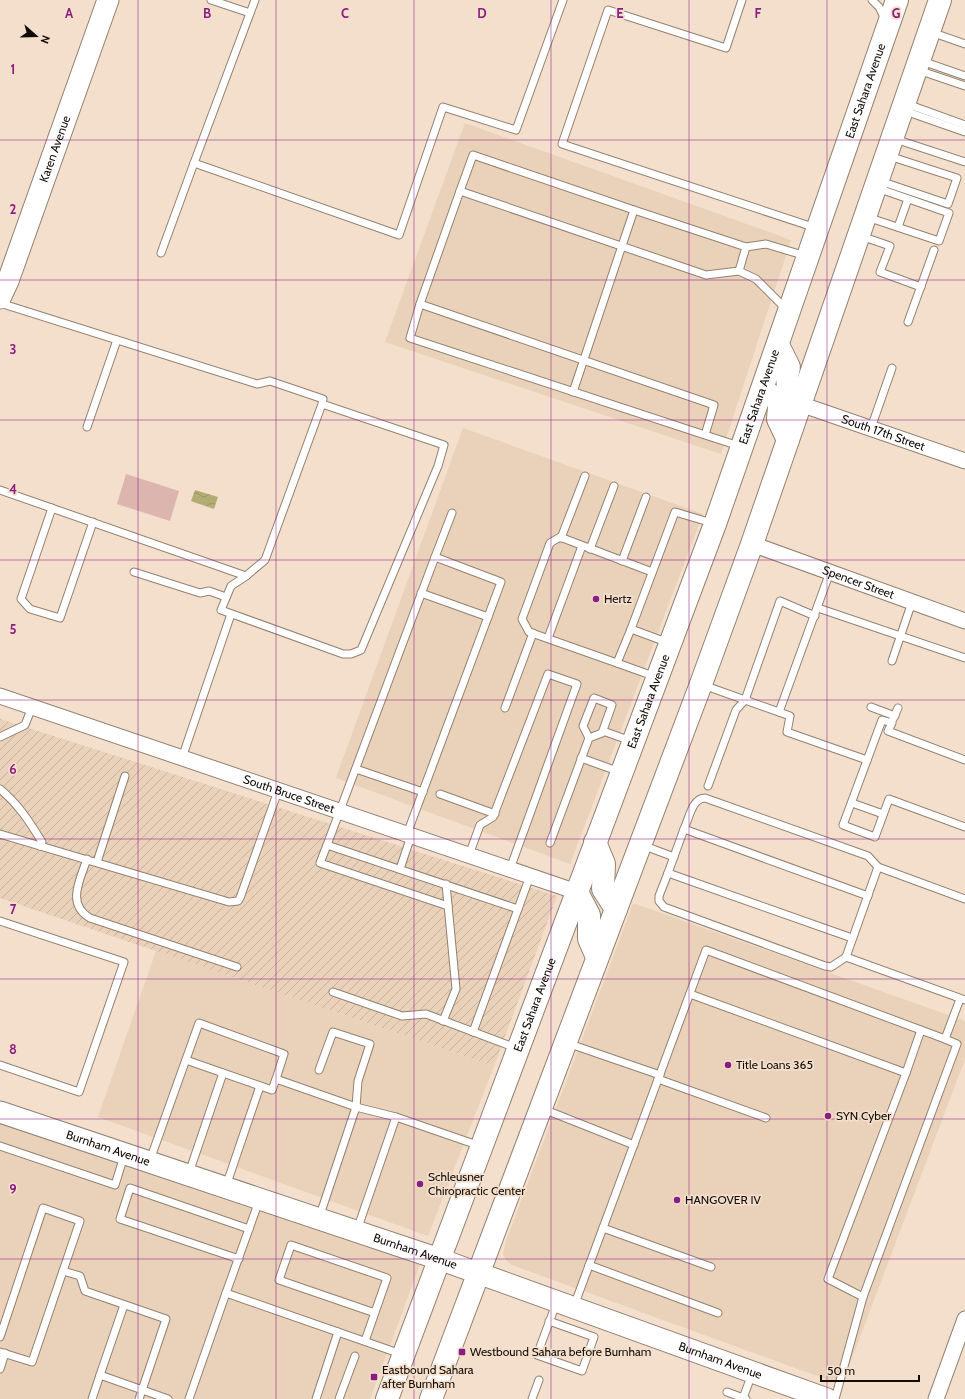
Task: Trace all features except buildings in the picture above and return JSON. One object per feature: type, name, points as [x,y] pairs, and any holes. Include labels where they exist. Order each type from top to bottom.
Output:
[{"type":"main road","name":"East Sahara Avenue","points":[[387,1399],[671,644],[743,448],[897,0]]},
{"type":"main road","points":[[431,1399],[701,684],[752,544],[918,65],[929,32],[934,3]]},
{"type":"main road","points":[[778,345],[789,366],[787,377],[788,386],[800,404]]},
{"type":"main road","points":[[762,391],[775,397],[778,401],[778,419],[788,440]]},
{"type":"main road","points":[[596,842],[604,864],[603,889],[616,908]]},
{"type":"main road","points":[[578,892],[589,915],[589,938],[597,957]]},
{"type":"street","name":"Karen Avenue","points":[[0,298],[8,281],[108,0]]},
{"type":"street","name":"South 17th Street","points":[[800,404],[964,457]]},
{"type":"street","name":"Spencer Street","points":[[752,544],[965,621]]},
{"type":"street","name":"South Bruce Street","points":[[0,696],[578,892]]},
{"type":"street","name":"Burnham Avenue","points":[[0,1112],[439,1259],[827,1399]]},
{"type":"street","points":[[936,1399],[965,1319]]},
{"type":"lane","points":[[211,0],[250,14]]},
{"type":"lane","points":[[161,253],[255,0]]},
{"type":"lane","points":[[194,163],[399,235],[443,107],[516,130],[563,0]]},
{"type":"lane","points":[[742,0],[726,48],[608,10],[562,144],[818,229]]},
{"type":"lane","points":[[872,0],[879,7],[888,25]]},
{"type":"lane","points":[[929,32],[965,44]]},
{"type":"lane","points":[[918,65],[965,76]]},
{"type":"lane","points":[[918,65],[965,86]]},
{"type":"lane","points":[[903,107],[965,125]]},
{"type":"lane","points":[[903,107],[965,132]]},
{"type":"lane","points":[[890,147],[965,162]]},
{"type":"lane","points":[[877,184],[948,204],[955,185],[957,178],[890,147]]},
{"type":"lane","points":[[743,448],[410,338],[420,304],[473,155],[746,247],[766,244],[809,256]]},
{"type":"lane","points":[[862,226],[898,228],[939,241],[949,213],[908,199],[877,184]]},
{"type":"lane","points":[[460,191],[706,276],[739,271],[756,279],[789,312]]},
{"type":"lane","points":[[898,228],[908,199]]},
{"type":"lane","points":[[573,392],[634,210]]},
{"type":"lane","points":[[862,226],[890,246],[880,272],[921,287]]},
{"type":"lane","points":[[739,271],[746,247]]},
{"type":"lane","points":[[908,322],[934,250]]},
{"type":"lane","points":[[0,303],[256,384],[270,381],[323,399],[265,560],[231,586],[221,610],[343,654],[351,654],[361,650],[438,466],[444,445],[322,404]]},
{"type":"lane","points":[[420,304],[714,405],[705,435]]},
{"type":"lane","points":[[87,427],[117,340]]},
{"type":"lane","points":[[871,428],[892,368]]},
{"type":"lane","points":[[561,538],[585,476]]},
{"type":"lane","points":[[590,549],[614,486]]},
{"type":"lane","points":[[0,490],[246,576]]},
{"type":"lane","points":[[622,561],[646,497]]},
{"type":"lane","points":[[52,508],[21,599],[30,609],[60,618],[93,522]]},
{"type":"lane","points":[[617,663],[675,512],[715,524]]},
{"type":"lane","points":[[448,906],[320,863],[452,513]]},
{"type":"lane","points":[[652,572],[560,537],[550,543],[522,619],[529,632],[658,678]]},
{"type":"lane","points":[[548,638],[582,546]]},
{"type":"lane","points":[[400,869],[423,792],[502,582],[435,557]]},
{"type":"lane","points":[[134,572],[200,593],[209,591],[226,598]]},
{"type":"lane","points":[[779,712],[830,572]]},
{"type":"lane","points":[[421,593],[488,617]]},
{"type":"lane","points":[[708,786],[736,710],[745,700],[780,601],[815,616]]},
{"type":"lane","points":[[892,661],[912,602]]},
{"type":"lane","points":[[818,608],[965,658]]},
{"type":"lane","points":[[182,758],[231,614]]},
{"type":"lane","points":[[631,629],[671,644]]},
{"type":"lane","points":[[505,708],[533,633]]},
{"type":"lane","points":[[469,855],[480,825],[493,817],[495,814],[548,674],[577,684],[510,869]]},
{"type":"lane","points":[[701,684],[790,716],[787,732],[867,760]]},
{"type":"lane","points":[[550,843],[589,738],[602,733],[612,705],[594,698],[583,726],[589,738]]},
{"type":"lane","points":[[0,737],[25,725],[32,707]]},
{"type":"lane","points":[[871,707],[895,716]]},
{"type":"lane","points":[[898,708],[888,731],[965,760]]},
{"type":"lane","points":[[885,712],[844,825],[875,837],[888,799],[965,827]]},
{"type":"lane","points":[[882,720],[892,723]]},
{"type":"lane","points":[[603,731],[634,742]]},
{"type":"lane","points":[[581,758],[622,773]]},
{"type":"lane","points":[[356,769],[423,792]]},
{"type":"lane","points":[[97,862],[125,776]]},
{"type":"lane","points":[[0,789],[24,813],[42,842],[40,846]]},
{"type":"lane","points":[[0,834],[228,902],[238,901],[278,791]]},
{"type":"lane","points":[[440,794],[495,814]]},
{"type":"lane","points":[[878,867],[846,957],[831,967],[664,907],[659,901],[659,896],[684,829],[695,802],[700,798],[705,798],[868,856],[878,867],[965,899]]},
{"type":"lane","points":[[852,803],[883,814]]},
{"type":"lane","points":[[684,829],[868,896]]},
{"type":"lane","points":[[327,845],[518,909]]},
{"type":"lane","points":[[640,845],[674,857]]},
{"type":"lane","points":[[87,859],[76,899],[83,914],[90,918],[237,968]]},
{"type":"lane","points":[[668,873],[852,938]]},
{"type":"lane","points":[[473,1032],[530,876]]},
{"type":"lane","points":[[443,1021],[456,989],[446,884]]},
{"type":"lane","points":[[0,921],[124,962],[79,1092],[0,1065]]},
{"type":"lane","points":[[549,1321],[594,1337],[582,1371],[538,1355],[549,1321],[565,1305],[589,1265],[706,950],[957,1044],[863,1298],[835,1399]]},
{"type":"lane","points":[[846,957],[963,1000],[945,1039]]},
{"type":"lane","points":[[333,992],[402,1016],[426,1014],[518,1048]]},
{"type":"lane","points":[[690,994],[906,1073]]},
{"type":"lane","points":[[150,1162],[199,1023],[284,1054],[272,1090],[186,1060]]},
{"type":"lane","points":[[863,1298],[828,1279],[921,1030]]},
{"type":"lane","points":[[318,1219],[356,1107],[358,1081],[370,1044],[333,1032],[319,1070]]},
{"type":"lane","points":[[565,1042],[766,1118]]},
{"type":"lane","points":[[188,1175],[223,1073]]},
{"type":"lane","points":[[276,1079],[356,1107],[396,1117],[481,1146]]},
{"type":"lane","points":[[226,1188],[260,1086]]},
{"type":"lane","points":[[540,1108],[634,1145]]},
{"type":"lane","points":[[356,1232],[396,1117]]},
{"type":"lane","points":[[0,1146],[115,1185],[125,1154]]},
{"type":"lane","points":[[239,1259],[120,1219],[130,1188],[249,1229]]},
{"type":"lane","points":[[189,1399],[260,1199]]},
{"type":"lane","points":[[0,1337],[43,1208],[80,1221],[32,1362],[2,1352],[0,1369]]},
{"type":"lane","points":[[603,1228],[711,1268]]},
{"type":"lane","points":[[365,1341],[375,1313],[387,1278],[291,1245],[279,1280],[375,1313]]},
{"type":"lane","points":[[589,1265],[718,1313]]},
{"type":"lane","points":[[63,1270],[80,1276],[85,1291],[166,1319],[139,1399]]},
{"type":"lane","points":[[226,1293],[403,1355]]},
{"type":"lane","points":[[92,1399],[124,1305]]},
{"type":"lane","points":[[316,1399],[338,1332]]},
{"type":"lane","points":[[339,1399],[355,1356]]},
{"type":"lane","points":[[727,1392],[745,1398],[753,1372]]},
{"type":"lane","points":[[100,1375],[168,1399]]},
{"type":"lane","points":[[532,1399],[539,1380]]},
{"type":"shaded area","points":[[465,123],[791,240],[721,454],[385,342]]},
{"type":"shaded area","points":[[463,428],[703,514],[570,864],[336,778]]},
{"type":"shaded area","points":[[126,474],[179,491],[170,521],[117,504]]},
{"type":"shaded area","points":[[0,719],[557,896],[494,1066],[0,898]]},
{"type":"shaded area","points":[[633,904],[965,1021],[965,1059],[842,1385],[512,1265],[506,1260],[503,1254],[506,1241]]},
{"type":"shaded area","points":[[156,951],[494,1066],[428,1236],[98,1117]]},
{"type":"shaded area","points":[[0,1122],[420,1264],[370,1399],[0,1399]]},
{"type":"water","points":[[195,490],[218,497],[214,509],[191,501]]},
{"type":"place","name":"Hertz","points":[[596,599]]},
{"type":"place","name":"Title Loans 365","points":[[728,1065]]},
{"type":"place","name":"SYN Cyber","points":[[828,1116]]},
{"type":"place","name":"Schleusner Chiropractic Center","points":[[420,1184]]},
{"type":"place","name":"HANGOVER IV","points":[[677,1200]]},
{"type":"place","name":"Westbound Sahara before Burnham","points":[[462,1352]]},
{"type":"place","name":"Eastbound Sahara after Burnham","points":[[374,1377]]}]
